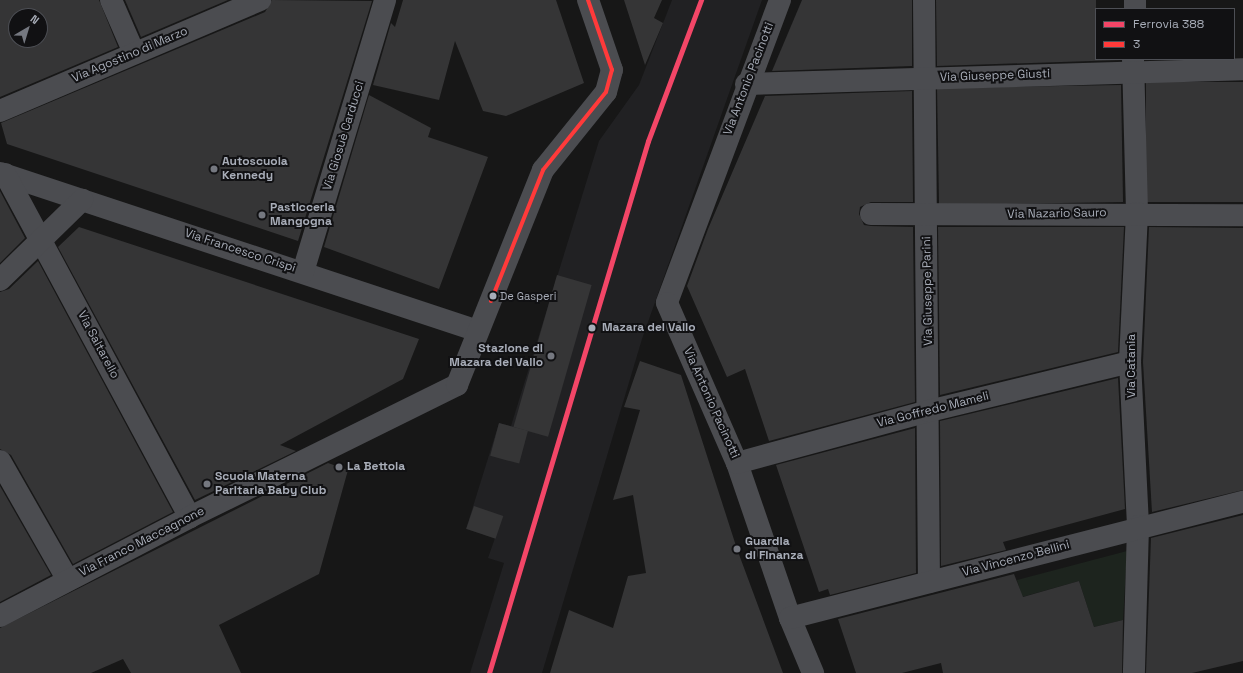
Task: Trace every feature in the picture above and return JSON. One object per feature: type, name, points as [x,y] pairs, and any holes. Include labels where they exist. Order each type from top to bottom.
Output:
[{"type":"street","points":[[111,0],[134,53]]},
{"type":"street","name":"Via Agostino di Marzo","points":[[0,111],[260,0]]},
{"type":"street","name":"Via Giosuè Carducci","points":[[303,272],[385,0]]},
{"type":"street","points":[[478,331],[543,170],[594,112],[606,92],[612,70],[588,0]]},
{"type":"street","name":"Via Antonio Pacinotti","points":[[780,0],[746,84],[667,303],[737,463],[790,618],[813,673]]},
{"type":"street","name":"Via Giuseppe Parini","points":[[924,0],[929,410],[929,582]]},
{"type":"street","name":"Via Giuseppe Giusti","points":[[746,84],[925,78],[1133,65],[1243,68]]},
{"type":"street","name":"Via Catania","points":[[1133,65],[1137,213],[1130,362],[1138,526],[1134,673]]},
{"type":"street","name":"Via Francesco Crispi","points":[[2,173],[478,331]]},
{"type":"street","name":"Via Saltarello","points":[[2,173],[42,241],[190,517]]},
{"type":"street","points":[[0,280],[42,241],[82,200]]},
{"type":"street","name":"Via Nazario Sauro","points":[[871,214],[926,216],[1137,213],[1243,215]]},
{"type":"street","name":"Via Franco Maccagnone","points":[[0,616],[190,517],[457,385],[478,331]]},
{"type":"street","name":"Via Goffredo Mameli","points":[[737,463],[929,410],[1130,362]]},
{"type":"street","points":[[0,461],[68,580]]},
{"type":"street","name":"Via Vincenzo Bellini","points":[[790,618],[1138,526],[1243,502]]},
{"type":"shaded area","points":[[672,0],[762,0],[642,339],[542,673],[470,673],[504,563],[488,558],[495,538],[466,529],[499,423],[511,426],[599,141],[639,85]]},
{"type":"shaded area","points":[[1127,551],[1123,620],[1094,627],[1079,581],[1022,597],[1017,580]]},
{"type":"building","points":[[0,0],[99,0],[118,47],[0,97]]},
{"type":"building","points":[[125,0],[228,0],[141,37]]},
{"type":"building","points":[[272,0],[372,1],[298,241],[7,144],[1,123],[265,12]]},
{"type":"building","points":[[403,0],[556,0],[584,83],[506,116],[483,111],[455,41],[439,100],[373,85],[391,23],[395,27]]},
{"type":"building","points":[[624,0],[662,0],[654,18],[663,23],[645,65]]},
{"type":"building","points":[[802,0],[912,0],[912,66],[772,71]]},
{"type":"building","points":[[936,0],[1096,0],[1095,60],[1121,60],[937,66]]},
{"type":"building","points":[[1146,82],[1243,82],[1243,202],[1146,202]]},
{"type":"building","points":[[1121,85],[1123,202],[939,205],[937,88]]},
{"type":"building","points":[[912,91],[913,202],[871,202],[860,207],[859,214],[864,225],[913,227],[915,402],[769,441],[745,369],[727,377],[687,286],[708,229],[765,96]]},
{"type":"building","points":[[369,95],[431,128],[428,137],[488,157],[439,289],[324,247]]},
{"type":"building","points":[[0,191],[25,238],[0,263]]},
{"type":"building","points":[[79,227],[419,339],[403,379],[280,445],[296,451],[195,500],[58,247]]},
{"type":"building","points":[[938,227],[1124,227],[1118,352],[940,395]]},
{"type":"building","points":[[1149,227],[1243,228],[1243,490],[1152,512],[1143,362]]},
{"type":"building","points":[[38,261],[173,512],[73,564],[11,455],[0,449],[0,292],[9,289]]},
{"type":"building","name":"Stazione di Mazara del Vallo","points":[[557,275],[592,285],[548,437],[513,427]]},
{"type":"building","points":[[640,361],[681,375],[737,549],[783,673],[550,673],[569,610],[613,628],[628,576],[646,573],[633,495],[613,500],[640,410],[624,407]]},
{"type":"building","points":[[1118,378],[1125,509],[1003,542],[1006,550],[941,566],[940,421]]},
{"type":"building","points":[[499,423],[528,431],[519,464],[490,456]]},
{"type":"building","points":[[915,428],[916,573],[830,595],[828,589],[819,592],[776,465]]},
{"type":"building","points":[[328,463],[348,470],[319,574],[219,625],[241,673],[131,673],[123,659],[91,673],[0,673],[0,628]]},
{"type":"building","points":[[0,486],[51,575],[0,602]]},
{"type":"building","points":[[474,506],[503,516],[495,539],[466,529]]},
{"type":"building","points":[[1243,515],[1243,661],[1192,673],[1146,673],[1151,538]]},
{"type":"building","points":[[1014,574],[1023,597],[1079,581],[1094,627],[1123,620],[1122,673],[943,673],[941,663],[902,673],[856,673],[838,619]]},
{"type":"rail line","name":"388","points":[[489,673],[648,141],[701,0]]},
{"type":"transit line","name":"3","points":[[491,301],[543,170],[606,92],[612,70],[588,0]]},
{"type":"place","name":"Autoscuola Kennedy","points":[[214,169]]},
{"type":"place","name":"Pasticceria Mangogna","points":[[262,215]]},
{"type":"place","name":"De Gasperi","points":[[493,296]]},
{"type":"place","name":"Mazara del Vallo","points":[[592,328]]},
{"type":"place","name":"Stazione di Mazara del Vallo","points":[[551,356]]},
{"type":"place","name":"La Bettola","points":[[339,467]]},
{"type":"place","name":"Scuola Materna Paritaria Baby Club","points":[[207,484]]},
{"type":"place","name":"Guardia di Finanza","points":[[737,549]]}]
